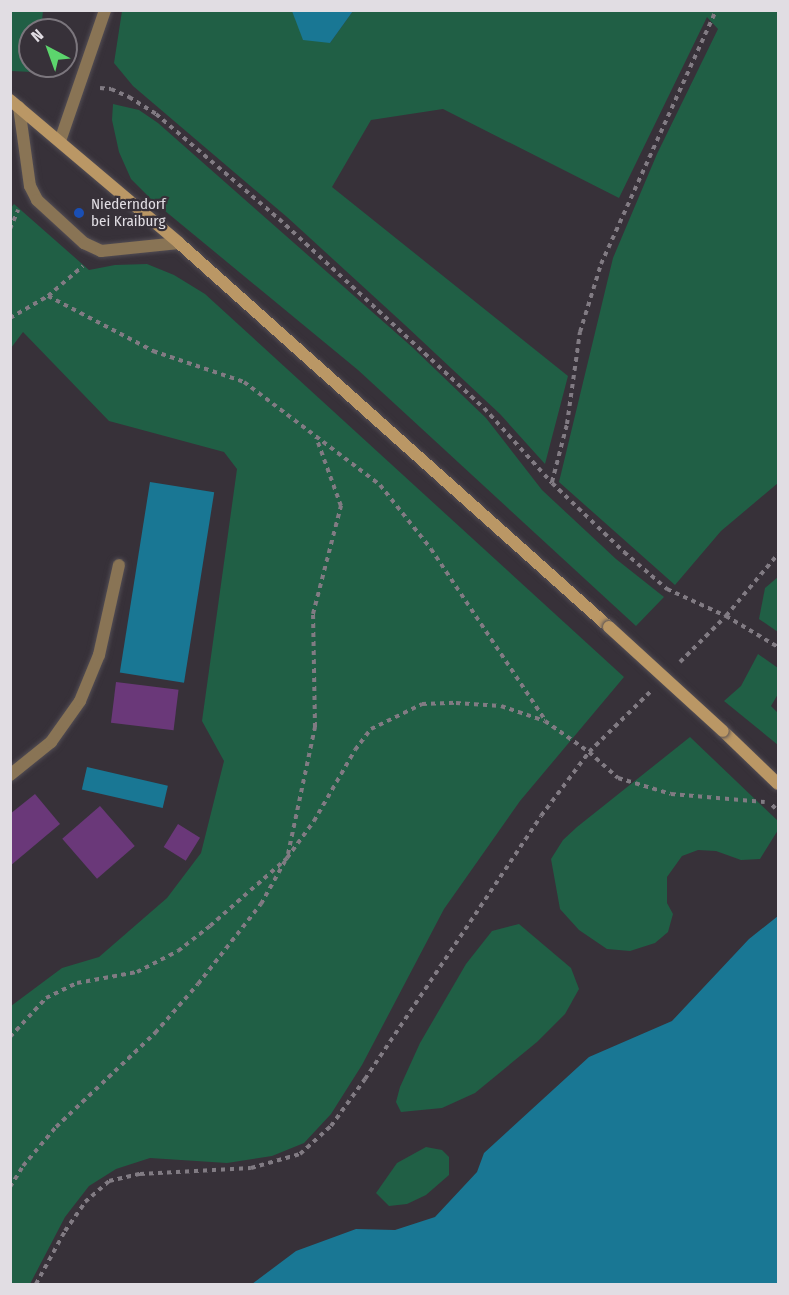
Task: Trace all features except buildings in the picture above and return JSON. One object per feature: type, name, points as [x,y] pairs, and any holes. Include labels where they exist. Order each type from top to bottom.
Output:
[{"type":"main road","points":[[15,104],[179,243],[609,627],[778,784]]},
{"type":"lane","points":[[60,141],[81,86],[105,10]]},
{"type":"lane","points":[[15,104],[30,186],[37,200],[84,243],[101,251],[179,243]]},
{"type":"lane","points":[[10,775],[51,742],[80,701],[99,655],[119,565]]},
{"type":"path","points":[[552,483],[567,424],[580,332],[601,264],[716,10]]},
{"type":"path","points":[[81,86],[111,89],[156,114],[279,219],[417,345],[484,408],[552,483],[624,552],[667,589],[726,616],[778,647]]},
{"type":"path","points":[[10,318],[48,296],[101,251]]},
{"type":"path","points":[[48,296],[153,351],[244,382],[380,485],[431,549],[545,721]]},
{"type":"path","points":[[10,1037],[46,998],[61,990],[77,983],[111,979],[137,972],[178,951],[287,858],[315,727],[313,614],[341,506],[316,437]]},
{"type":"path","points":[[678,664],[726,616],[778,554]]},
{"type":"path","points":[[36,1284],[65,1231],[85,1202],[109,1181],[173,1172],[251,1168],[300,1154],[331,1126],[541,816],[589,752],[654,689]]},
{"type":"path","points":[[10,1187],[23,1166],[56,1127],[155,1033],[198,984],[261,904],[287,858],[315,821],[355,750],[371,729],[394,716],[422,704],[456,703],[501,706],[545,721],[589,752],[618,778],[671,794],[770,802]]},
{"type":"green space","points":[[10,11],[43,11],[42,18],[18,18],[18,71],[11,71]]},
{"type":"green space","points":[[122,11],[292,11],[330,43],[353,11],[778,11],[778,483],[721,531],[675,585],[559,482],[613,258],[657,154],[718,29],[707,17],[619,198],[443,109],[371,120],[332,187],[568,376],[545,464],[500,414],[405,325],[287,217],[133,86],[114,63]]},
{"type":"green space","points":[[113,104],[139,110],[158,123],[412,347],[486,418],[542,490],[616,559],[664,597],[636,626],[358,370],[153,201],[131,179],[119,152],[112,120]]},
{"type":"green space","points":[[14,204],[89,270],[115,265],[147,264],[174,275],[205,294],[624,677],[520,801],[444,909],[362,1065],[331,1114],[304,1143],[272,1156],[227,1163],[150,1158],[116,1169],[89,1186],[65,1217],[30,1284],[11,1284],[11,1006],[62,968],[99,957],[167,898],[201,853],[224,761],[202,721],[237,469],[224,452],[109,421],[23,332],[11,348],[10,209]]},
{"type":"green space","points":[[778,577],[778,632],[759,619],[765,588]]},
{"type":"green space","points":[[758,654],[778,668],[778,694],[771,706],[778,713],[778,745],[724,701],[741,686]]},
{"type":"green space","points":[[690,737],[778,821],[778,830],[760,859],[741,860],[716,851],[698,850],[682,856],[667,877],[667,903],[673,914],[668,932],[655,943],[630,951],[607,949],[579,930],[560,909],[551,859],[563,840],[577,827]]},
{"type":"green space","points":[[519,924],[571,968],[579,989],[565,1014],[537,1042],[475,1093],[442,1108],[401,1112],[396,1102],[400,1087],[420,1043],[466,964],[492,931]]},
{"type":"green space","points":[[426,1147],[442,1150],[449,1157],[449,1175],[426,1195],[407,1204],[389,1206],[376,1193],[397,1163]]},
{"type":"water","points":[[292,11],[353,11],[330,43],[303,40]]},
{"type":"water","points":[[150,482],[214,492],[184,683],[120,673]]},
{"type":"water","points":[[87,767],[168,786],[163,808],[82,789]]},
{"type":"water","points":[[778,916],[778,1284],[252,1284],[296,1251],[356,1229],[395,1230],[435,1217],[477,1172],[484,1153],[589,1057],[672,1021],[749,939]]},
{"type":"place","name":"Niederndorf bei Kraiburg","points":[[79,213]]}]
